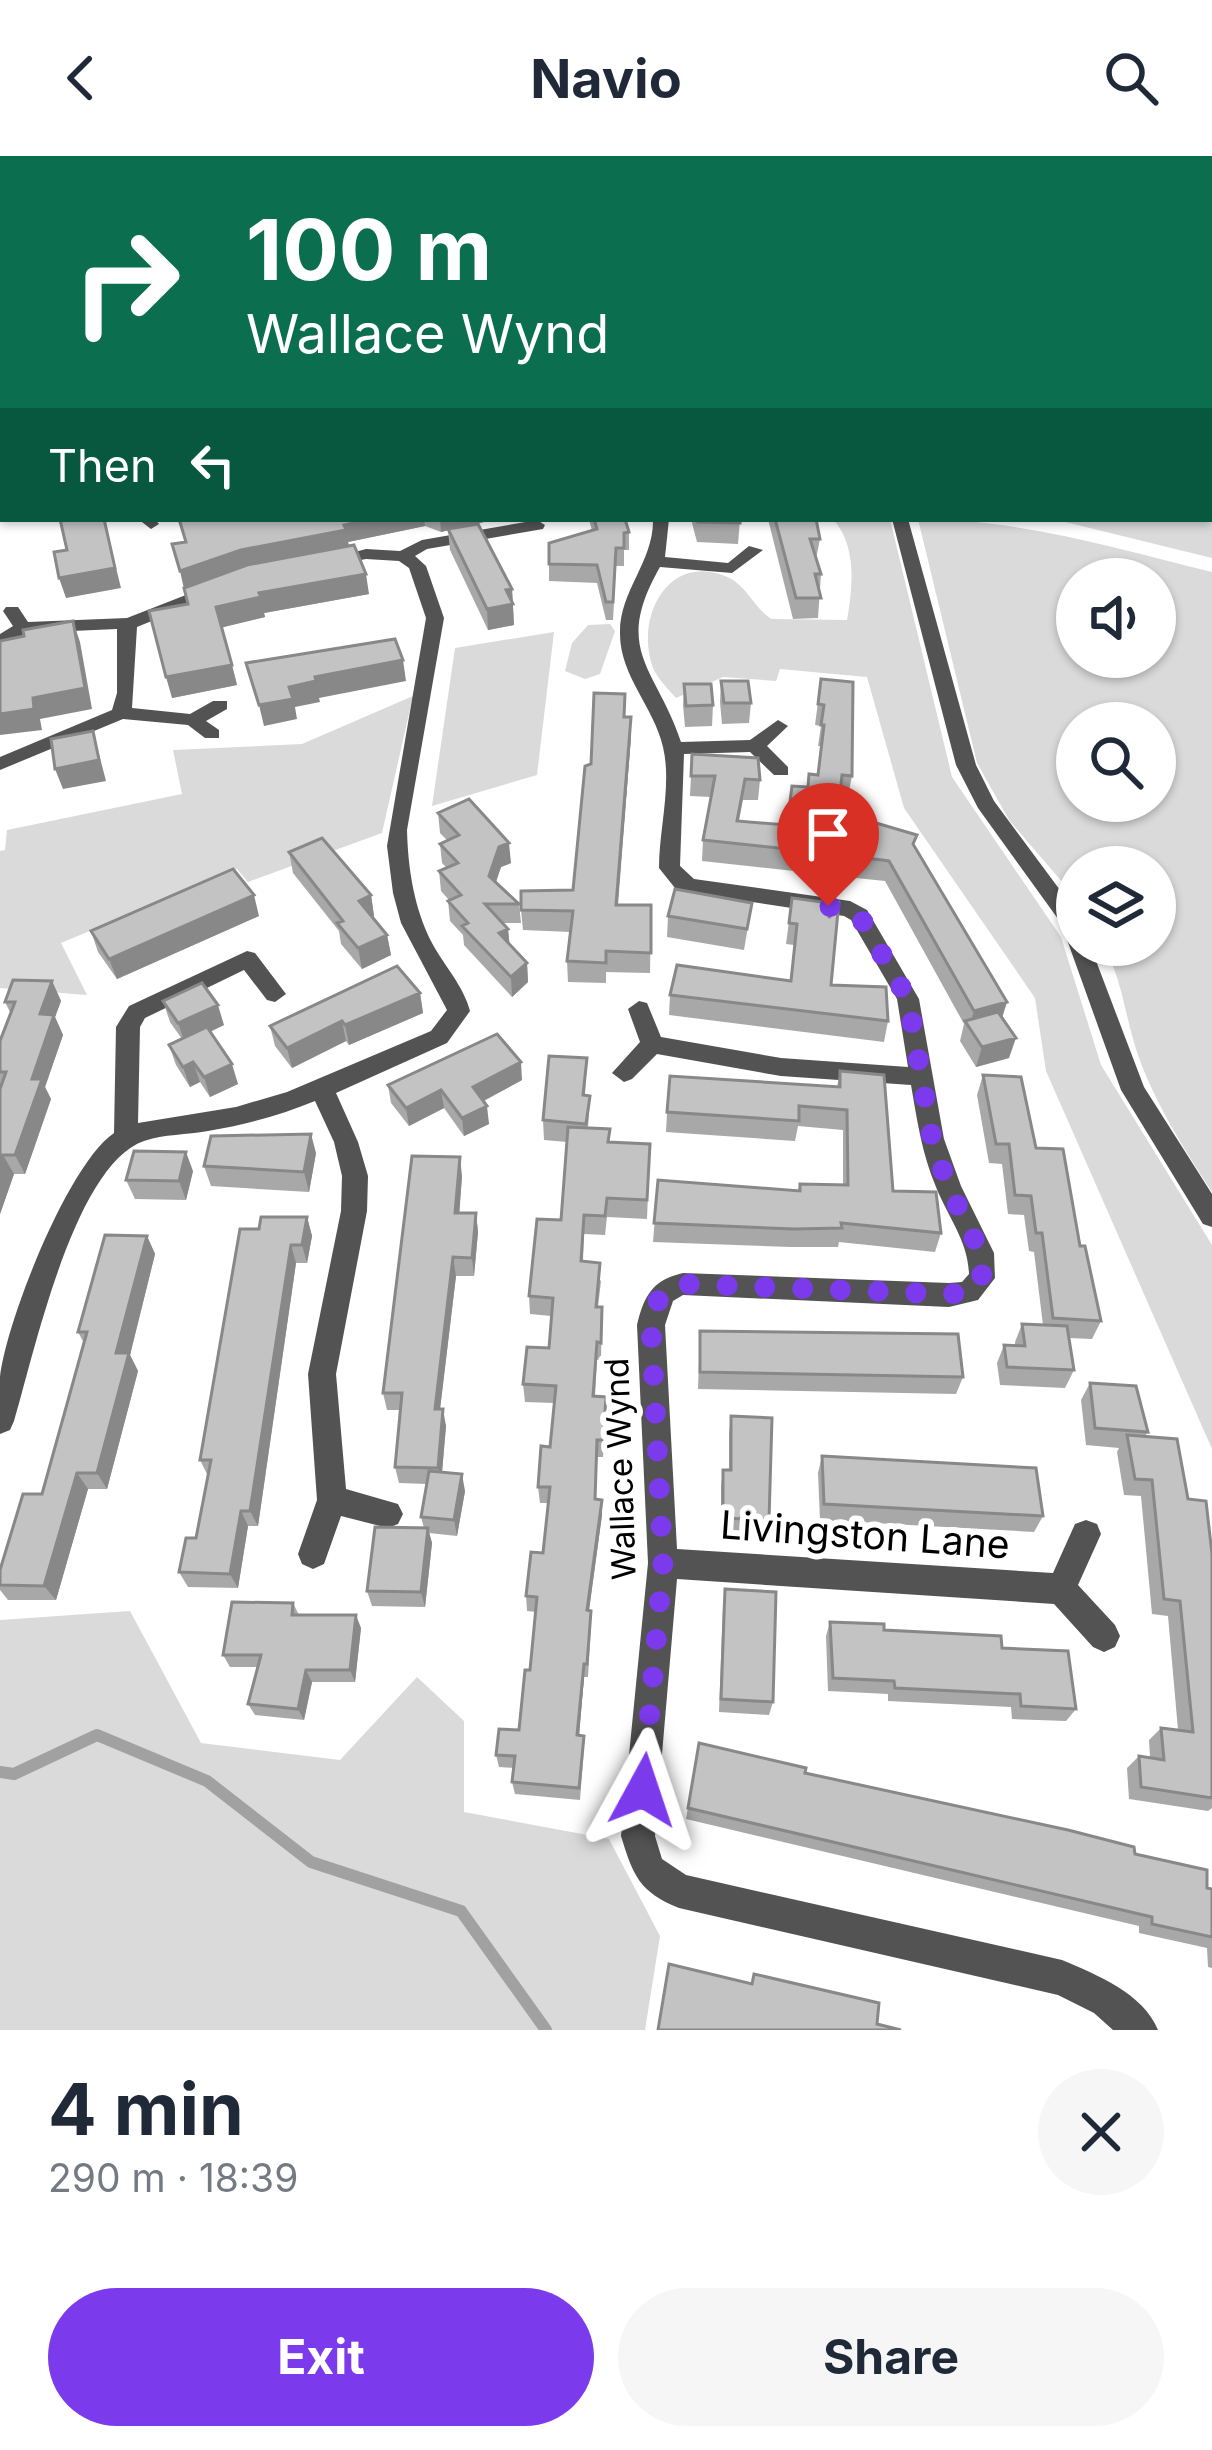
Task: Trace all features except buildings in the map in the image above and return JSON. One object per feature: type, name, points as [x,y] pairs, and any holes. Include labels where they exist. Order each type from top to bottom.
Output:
[{"type":"street","points":[[661,522],[658,562],[737,573],[755,550]]},
{"type":"street","points":[[901,522],[966,765],[985,803],[1056,900]]},
{"type":"street","points":[[403,556],[422,545],[508,539],[537,525]]},
{"type":"street","points":[[0,1421],[48,1266],[91,1169],[126,1136],[252,1115],[439,1037],[459,1011],[455,992],[427,954],[407,913],[397,853],[397,830],[436,618],[417,566],[403,556],[365,554],[306,566]]},
{"type":"street","name":"Wallace Wynd","points":[[658,562],[630,613],[631,664],[674,748],[669,849],[674,875],[693,886],[850,909],[859,915],[908,999],[932,1139],[948,1186],[981,1253],[982,1278],[970,1292],[950,1294],[668,1287],[658,1296],[651,1325],[663,1563],[638,1836],[650,1870],[680,1892],[1061,1978],[1107,2000],[1140,2030]]},
{"type":"street","points":[[0,642],[17,620],[130,623],[228,584]]},
{"type":"street","points":[[121,713],[127,692],[125,631],[130,623]]},
{"type":"street","points":[[194,720],[220,705]]},
{"type":"street","points":[[0,764],[121,713],[194,720],[212,734]]},
{"type":"street","points":[[674,748],[755,746],[778,726]]},
{"type":"street","points":[[755,746],[781,771]]},
{"type":"street","points":[[126,1136],[128,1027],[137,1012],[248,959],[275,994]]},
{"type":"street","points":[[1087,966],[1133,1090],[1212,1216]]},
{"type":"street","points":[[639,1009],[652,1044]]},
{"type":"street","points":[[652,1044],[781,1066],[923,1077]]},
{"type":"street","points":[[624,1073],[652,1044]]},
{"type":"street","points":[[313,1554],[332,1500],[322,1374],[354,1211],[355,1176],[346,1142],[321,1087]]},
{"type":"street","points":[[332,1500],[388,1514]]},
{"type":"street","points":[[1085,1534],[1061,1589],[1104,1636]]},
{"type":"street","name":"Livingston Lane","points":[[663,1563],[1061,1589]]},
{"type":"shaded area","points":[[835,522],[891,522],[952,777],[1056,930],[1056,966],[1070,966],[1101,1065],[1212,1245],[1212,1449],[1046,1071],[1035,998],[904,808],[867,677],[780,669],[776,681],[723,677],[676,698],[653,668],[648,630],[652,612],[660,595],[686,574],[704,571],[733,580],[772,619],[847,620],[852,580],[846,541]]},
{"type":"shaded area","points":[[919,522],[1030,529],[1155,558],[1056,558],[1056,678],[1176,678],[1176,563],[1212,572],[1212,1192],[1152,1088],[1113,966],[1176,966],[1176,846],[1056,846],[1056,875],[1009,820],[977,763]]},
{"type":"shaded area","points":[[1065,522],[1212,522],[1212,558]]},
{"type":"shaded area","points":[[610,624],[615,631],[600,674],[585,679],[565,671],[572,643],[588,625]]},
{"type":"shaded area","points":[[554,632],[537,775],[432,806],[455,648]]},
{"type":"shaded area","points":[[413,696],[382,833],[248,882],[237,869],[61,943],[87,995],[0,988],[0,851],[5,850],[7,830],[182,794],[173,750],[302,744]]},
{"type":"shaded area","points":[[130,1611],[201,1743],[340,1760],[417,1677],[464,1721],[464,1812],[609,1839],[660,1936],[645,2030],[0,2030],[0,1620]]},
{"type":"waterway","points":[[0,1772],[14,1774],[97,1735],[207,1781],[311,1862],[461,1911],[546,2030]]},
{"type":"route","points":[[643,1790],[663,1563],[651,1325],[658,1296],[668,1287],[683,1284],[950,1294],[970,1292],[982,1278],[981,1253],[948,1186],[932,1139],[908,999],[859,915],[828,906]]}]
